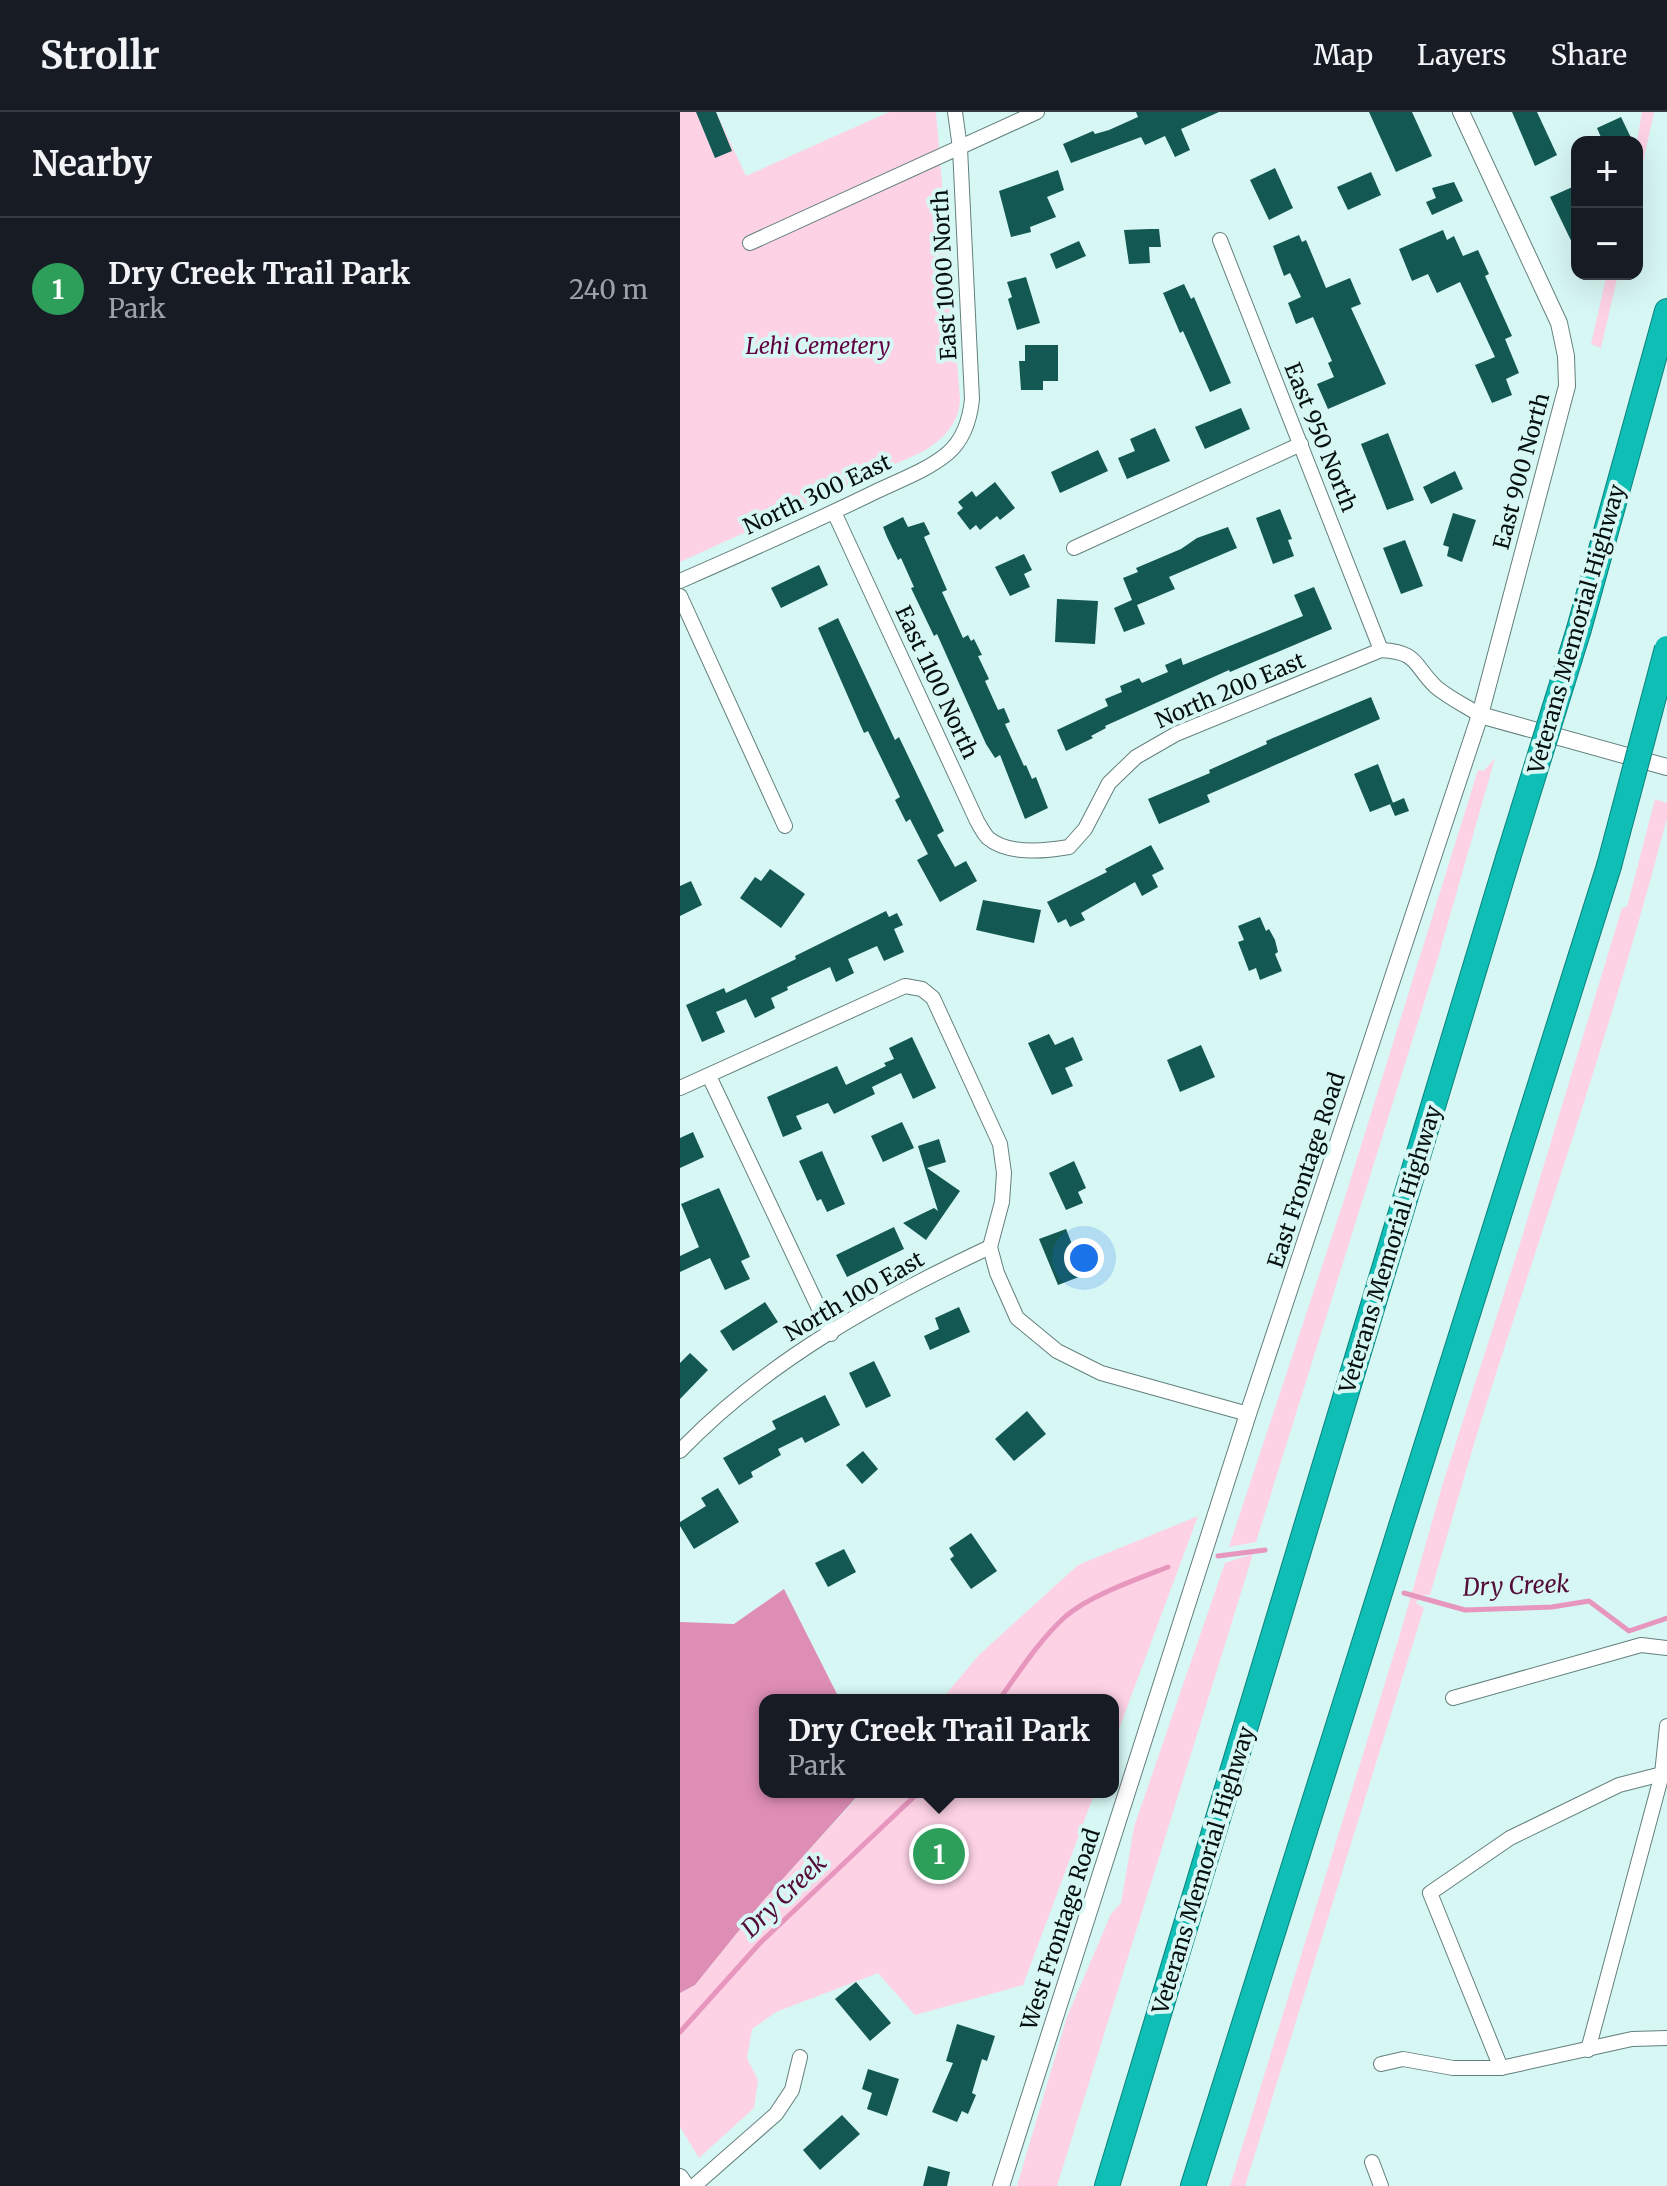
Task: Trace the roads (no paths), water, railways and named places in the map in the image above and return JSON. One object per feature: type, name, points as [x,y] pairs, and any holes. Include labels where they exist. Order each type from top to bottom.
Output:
[{"type":"highway","name":"Veterans Memorial Highway","points":[[1107,2186],[1579,629],[1667,311]]},
{"type":"highway","points":[[1193,2186],[1609,866],[1667,648]]},
{"type":"street","name":"East 1000 North","points":[[955,112],[960,148],[972,399],[970,418],[963,435]]},
{"type":"street","points":[[750,243],[1037,112]]},
{"type":"street","name":"East 900 North","points":[[1461,112],[1559,323],[1566,356],[1567,386],[1480,715]]},
{"type":"street","name":"East 950 North","points":[[1220,240],[1381,650]]},
{"type":"street","name":"North 300 East","points":[[680,581],[929,466],[949,453],[963,435]]},
{"type":"street","points":[[1074,548],[1301,444]]},
{"type":"street","name":"East 1100 North","points":[[834,512],[977,821],[989,839],[1019,850]]},
{"type":"street","points":[[680,596],[785,826]]},
{"type":"street","points":[[1381,650],[1402,651],[1420,665],[1436,687],[1480,715],[1667,767]]},
{"type":"street","name":"North 200 East","points":[[1019,850],[1039,852],[1069,847],[1085,829],[1109,783],[1136,757],[1176,734],[1381,650]]},
{"type":"street","name":"East Frontage Road","points":[[1176,1641],[1480,715]]},
{"type":"street","points":[[680,1088],[905,986],[922,989],[933,998],[1000,1144],[1004,1173],[1002,1202],[990,1247],[997,1273],[1017,1318],[1057,1351],[1101,1373],[1248,1414]]},
{"type":"street","points":[[709,1076],[831,1334]]},
{"type":"street","name":"North 100 East","points":[[680,1451],[713,1416],[763,1377],[909,1285],[990,1247]]},
{"type":"street","name":"West Frontage Road","points":[[1001,2186],[1176,1641]]},
{"type":"street","points":[[1453,1698],[1641,1645],[1667,1648]]},
{"type":"street","points":[[1588,2050],[1662,1774],[1667,1726]]},
{"type":"street","points":[[1501,2068],[1430,1893],[1510,1838],[1619,1785],[1662,1774]]},
{"type":"street","points":[[1381,2064],[1403,2059],[1453,2068],[1501,2068],[1632,2039],[1667,2038]]},
{"type":"street","points":[[694,2186],[776,2114],[792,2090],[800,2057]]},
{"type":"street","points":[[1372,2162],[1381,2186]]},
{"type":"street","points":[[680,2177],[686,2186]]},
{"type":"waterway","name":"Dry Creek","points":[[1218,1556],[1265,1550]]},
{"type":"waterway","name":"Dry Creek","points":[[1003,1694],[1039,1645],[1076,1608],[1101,1594],[1168,1567]]},
{"type":"waterway","name":"Dry Creek","points":[[1404,1593],[1465,1610],[1552,1607],[1589,1601],[1629,1631],[1667,1618]]},
{"type":"waterway","name":"Dry Creek","points":[[680,2032],[760,1943],[913,1798]]},
{"type":"place","name":"Dry Creek Trail Park","points":[[939,1854]]},
{"type":"park label","name":"Lehi Cemetery","points":[[818,346]]}]
